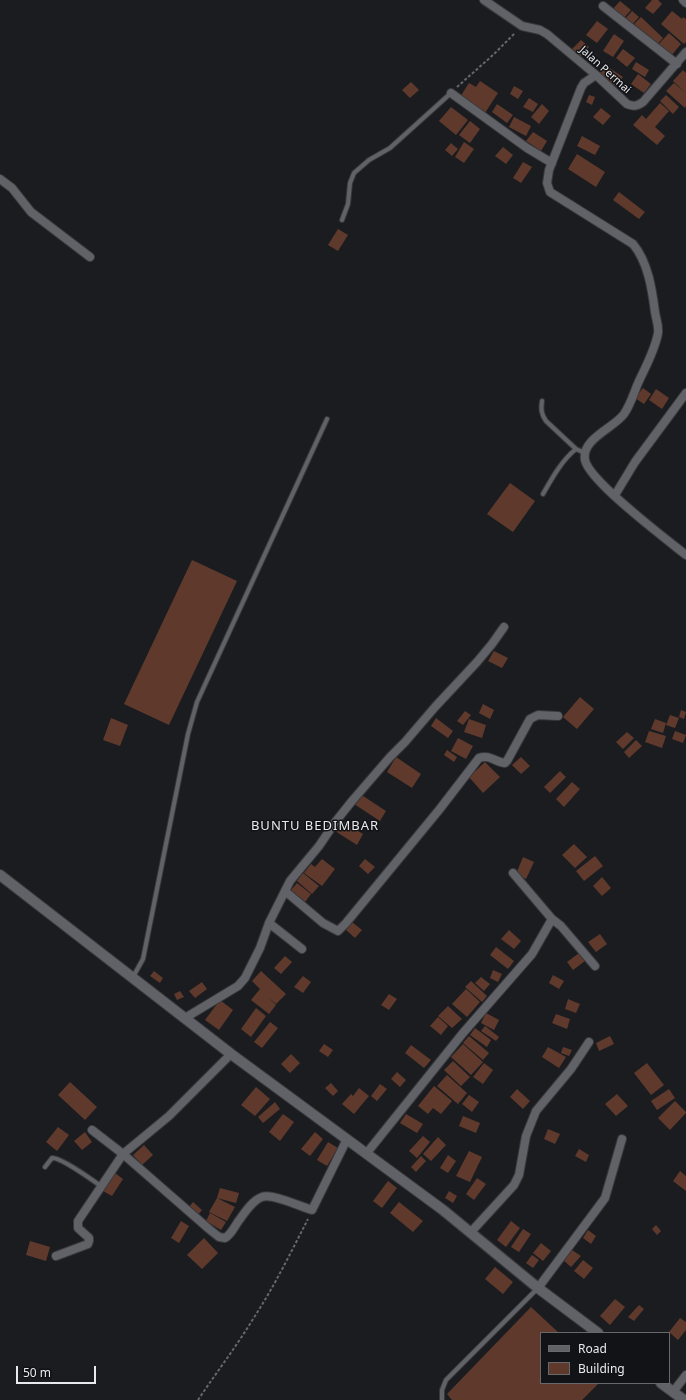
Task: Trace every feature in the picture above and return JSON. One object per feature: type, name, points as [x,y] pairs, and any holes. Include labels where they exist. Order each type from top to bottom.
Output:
[{"type":"street","points":[[484,0],[519,25]]},
{"type":"street","points":[[683,0],[686,3]]},
{"type":"street","points":[[603,6],[677,64]]},
{"type":"street","name":"Jalan Permai","points":[[519,25],[540,30],[547,34],[632,107],[643,102],[686,52]]},
{"type":"street","points":[[596,75],[584,83],[581,88],[546,178],[546,183],[550,192],[633,244],[638,250],[653,292],[658,333],[647,366],[624,414],[616,423],[592,440],[585,453],[585,459],[587,468],[596,478],[686,555]]},
{"type":"street","points":[[451,93],[521,144],[552,163]]},
{"type":"street","points":[[0,179],[12,188],[31,212],[90,257]]},
{"type":"street","points":[[615,495],[635,462],[686,393]]},
{"type":"street","points":[[185,1018],[238,986],[249,971],[269,923],[290,880],[319,846],[352,801],[477,662],[492,644],[504,626]]},
{"type":"street","points":[[284,891],[323,923],[338,932],[439,810],[479,758],[490,758],[505,763],[530,719],[538,715],[558,716]]},
{"type":"street","points":[[513,873],[595,966]]},
{"type":"street","points":[[0,875],[231,1054],[443,1210],[538,1288],[597,1332]]},
{"type":"street","points":[[366,1154],[458,1039],[532,954],[552,919]]},
{"type":"street","points":[[269,923],[302,949]]},
{"type":"street","points":[[471,1232],[514,1185],[519,1175],[526,1136],[536,1111],[571,1069],[589,1042]]},
{"type":"street","points":[[56,1256],[88,1244],[89,1238],[78,1228],[78,1221],[123,1154],[169,1116],[231,1054]]},
{"type":"street","points":[[92,1130],[123,1154],[219,1237],[225,1238],[244,1213],[261,1197],[274,1197],[312,1210],[347,1139]]},
{"type":"street","points":[[538,1288],[605,1198],[622,1139]]},
{"type":"street","points":[[673,1392],[686,1375]]},
{"type":"street","points":[[663,1384],[684,1400]]},
{"type":"lane","points":[[342,220],[348,204],[350,183],[354,173],[369,160],[390,148],[451,93]]},
{"type":"lane","points":[[542,401],[543,416],[546,421],[576,448],[585,453]]},
{"type":"lane","points":[[133,977],[143,959],[188,734],[197,702],[327,418]]},
{"type":"lane","points":[[543,494],[560,466],[576,448]]},
{"type":"lane","points":[[45,1167],[52,1158],[55,1158],[67,1164],[101,1187]]},
{"type":"lane","points":[[442,1400],[442,1390],[446,1380],[538,1288]]},
{"type":"path","points":[[451,93],[494,55],[519,25]]},
{"type":"path","points":[[198,1400],[232,1352],[254,1317],[295,1245],[312,1210]]},
{"type":"building","points":[[652,0],[658,0],[662,4],[653,14],[645,8]]},
{"type":"building","points":[[620,1],[631,10],[622,20],[611,11]]},
{"type":"building","points":[[632,11],[639,17],[631,26],[624,20]]},
{"type":"building","points":[[672,11],[682,19],[683,17],[686,19],[686,42],[684,44],[661,24]]},
{"type":"building","points":[[641,17],[663,38],[656,46],[634,24]]},
{"type":"building","points":[[597,21],[608,29],[597,43],[586,35]]},
{"type":"building","points":[[669,33],[681,44],[670,57],[657,46]]},
{"type":"building","points":[[614,34],[624,41],[613,57],[603,51]]},
{"type":"building","points":[[581,40],[589,47],[578,59],[570,51]]},
{"type":"building","points":[[623,49],[635,58],[627,67],[616,58]]},
{"type":"building","points":[[636,62],[649,70],[645,77],[632,69]]},
{"type":"building","points":[[605,65],[623,77],[616,87],[598,74]]},
{"type":"building","points":[[683,70],[686,73],[686,93],[673,81]]},
{"type":"building","points":[[638,74],[651,84],[644,93],[631,84]]},
{"type":"building","points":[[480,81],[498,93],[485,113],[460,97],[469,83],[476,87]]},
{"type":"building","points":[[411,82],[419,90],[410,98],[402,90]]},
{"type":"building","points":[[674,83],[686,93],[685,108],[666,91]]},
{"type":"building","points":[[514,86],[523,91],[518,99],[510,94]]},
{"type":"building","points":[[589,95],[595,97],[592,105],[586,102]]},
{"type":"building","points":[[666,95],[679,107],[673,114],[660,101]]},
{"type":"building","points":[[529,98],[538,104],[533,112],[523,107]]},
{"type":"building","points":[[660,103],[669,111],[655,127],[665,136],[657,145],[633,125],[642,115],[646,119]]},
{"type":"building","points":[[497,104],[513,115],[507,123],[492,112]]},
{"type":"building","points":[[542,104],[549,111],[539,124],[531,117]]},
{"type":"building","points":[[451,107],[468,120],[456,135],[439,121]]},
{"type":"building","points":[[601,108],[611,116],[603,125],[593,117]]},
{"type":"building","points":[[514,117],[531,126],[526,136],[509,127]]},
{"type":"building","points":[[470,121],[480,129],[470,143],[459,135]]},
{"type":"building","points":[[533,132],[547,141],[541,151],[526,141]]},
{"type":"building","points":[[582,136],[600,146],[595,155],[577,146]]},
{"type":"building","points":[[464,142],[474,149],[464,163],[455,157]]},
{"type":"building","points":[[451,143],[458,149],[452,156],[445,150]]},
{"type":"building","points":[[503,147],[513,155],[506,164],[495,156]]},
{"type":"building","points":[[577,154],[605,172],[596,187],[568,169]]},
{"type":"building","points":[[523,162],[532,167],[521,183],[513,178]]},
{"type":"building","points":[[619,192],[645,212],[639,219],[613,200]]},
{"type":"building","points":[[338,229],[348,235],[338,251],[328,245]]},
{"type":"building","points":[[643,388],[651,394],[644,404],[635,398]]},
{"type":"building","points":[[656,389],[669,398],[662,409],[649,400]]},
{"type":"building","points":[[510,483],[535,501],[513,532],[487,514]]},
{"type":"building","points":[[192,560],[237,581],[169,725],[124,704]]},
{"type":"building","points":[[494,651],[508,658],[502,668],[488,661]]},
{"type":"building","points":[[580,697],[594,709],[577,729],[563,717]]},
{"type":"building","points":[[483,704],[494,710],[490,719],[479,713]]},
{"type":"building","points":[[681,710],[686,712],[684,719],[679,717]]},
{"type":"building","points":[[465,711],[471,715],[463,725],[457,721]]},
{"type":"building","points":[[670,715],[679,718],[675,728],[666,725]]},
{"type":"building","points":[[111,718],[128,725],[120,746],[103,740]]},
{"type":"building","points":[[436,718],[453,731],[448,738],[431,726]]},
{"type":"building","points":[[469,719],[486,725],[482,738],[464,732]]},
{"type":"building","points":[[655,719],[666,723],[663,733],[651,729]]},
{"type":"building","points":[[649,731],[666,736],[662,748],[645,742]]},
{"type":"building","points":[[675,731],[686,735],[683,743],[672,739]]},
{"type":"building","points":[[627,732],[634,738],[623,749],[616,742]]},
{"type":"building","points":[[458,738],[473,746],[466,759],[451,751]]},
{"type":"building","points":[[636,740],[642,746],[629,758],[624,752]]},
{"type":"building","points":[[447,750],[457,757],[454,762],[444,755]]},
{"type":"building","points":[[396,757],[421,774],[412,788],[387,772]]},
{"type":"building","points":[[521,757],[530,766],[521,774],[512,765]]},
{"type":"building","points":[[485,762],[500,777],[483,793],[469,777]]},
{"type":"building","points":[[560,771],[566,777],[550,793],[544,787]]},
{"type":"building","points":[[572,782],[580,789],[564,807],[556,799]]},
{"type":"building","points":[[360,794],[386,811],[380,821],[354,804]]},
{"type":"building","points":[[342,821],[363,834],[357,845],[335,831]]},
{"type":"building","points":[[574,844],[587,857],[575,868],[562,855]]},
{"type":"building","points":[[595,856],[603,866],[584,881],[576,871]]},
{"type":"building","points":[[523,857],[534,862],[526,879],[516,874]]},
{"type":"building","points":[[322,859],[335,869],[322,886],[304,873],[311,864],[315,867]]},
{"type":"building","points":[[365,859],[375,867],[368,874],[359,866]]},
{"type":"building","points":[[303,873],[319,886],[312,894],[297,881]]},
{"type":"building","points":[[602,877],[611,888],[602,896],[593,886]]},
{"type":"building","points":[[297,883],[311,894],[305,902],[291,890]]},
{"type":"building","points":[[352,922],[362,930],[355,938],[346,930]]},
{"type":"building","points":[[509,930],[521,941],[514,949],[501,939]]},
{"type":"building","points":[[600,934],[607,944],[596,952],[588,942]]},
{"type":"building","points":[[496,947],[514,961],[508,969],[490,955]]},
{"type":"building","points":[[579,953],[585,961],[573,970],[567,962]]},
{"type":"building","points":[[285,956],[292,962],[281,974],[274,968]]},
{"type":"building","points":[[493,970],[502,974],[498,982],[490,978]]},
{"type":"building","points":[[154,971],[163,978],[160,983],[150,976]]},
{"type":"building","points":[[261,971],[286,994],[276,1004],[268,997],[276,1005],[269,1014],[251,1000],[260,989],[252,981]]},
{"type":"building","points":[[553,975],[564,981],[559,989],[549,983]]},
{"type":"building","points":[[303,976],[311,982],[303,993],[294,987]]},
{"type":"building","points":[[481,977],[490,984],[484,991],[475,983]]},
{"type":"building","points":[[471,981],[487,996],[482,1002],[465,987]]},
{"type":"building","points":[[202,982],[207,989],[195,998],[189,991]]},
{"type":"building","points":[[466,989],[480,1002],[467,1017],[452,1004]]},
{"type":"building","points":[[180,991],[184,997],[177,1000],[174,994]]},
{"type":"building","points":[[389,994],[397,999],[389,1010],[381,1005]]},
{"type":"building","points":[[568,999],[580,1004],[576,1013],[565,1009]]},
{"type":"building","points":[[220,1000],[233,1010],[219,1030],[205,1020]]},
{"type":"building","points":[[448,1006],[462,1019],[452,1028],[438,1016]]},
{"type":"building","points":[[256,1008],[266,1016],[251,1037],[241,1029]]},
{"type":"building","points":[[486,1013],[499,1020],[494,1030],[481,1023]]},
{"type":"building","points":[[556,1014],[570,1019],[567,1029],[552,1023]]},
{"type":"building","points":[[438,1017],[448,1026],[441,1035],[430,1026]]},
{"type":"building","points":[[270,1022],[278,1028],[262,1048],[254,1042]]},
{"type":"building","points":[[485,1026],[499,1037],[496,1041],[481,1031]]},
{"type":"building","points":[[475,1028],[491,1040],[487,1047],[470,1035]]},
{"type":"building","points":[[469,1036],[489,1053],[483,1060],[463,1043]]},
{"type":"building","points":[[610,1036],[614,1044],[599,1051],[596,1043]]},
{"type":"building","points":[[324,1044],[333,1050],[328,1057],[319,1051]]},
{"type":"building","points":[[463,1044],[483,1062],[471,1075],[451,1057]]},
{"type":"building","points":[[411,1045],[431,1060],[424,1068],[405,1053]]},
{"type":"building","points":[[548,1047],[566,1057],[559,1068],[542,1057]]},
{"type":"building","points":[[563,1047],[572,1050],[569,1056],[561,1053]]},
{"type":"building","points":[[291,1054],[300,1063],[290,1073],[281,1064]]},
{"type":"building","points":[[453,1061],[470,1077],[461,1086],[444,1070]]},
{"type":"building","points":[[484,1063],[493,1070],[483,1084],[473,1077]]},
{"type":"building","points":[[647,1063],[664,1085],[651,1095],[634,1073]]},
{"type":"building","points":[[397,1072],[406,1080],[400,1087],[391,1079]]},
{"type":"building","points":[[447,1075],[467,1093],[458,1104],[437,1086]]},
{"type":"building","points":[[70,1082],[97,1107],[85,1120],[58,1095]]},
{"type":"building","points":[[331,1083],[338,1091],[333,1096],[325,1088]]},
{"type":"building","points":[[380,1084],[387,1089],[377,1101],[371,1096]]},
{"type":"building","points":[[434,1086],[452,1101],[441,1114],[433,1108],[428,1114],[418,1106]]},
{"type":"building","points":[[256,1087],[270,1099],[255,1116],[241,1105]]},
{"type":"building","points":[[359,1088],[369,1096],[354,1114],[342,1104],[351,1094],[353,1096]]},
{"type":"building","points":[[517,1089],[530,1101],[523,1109],[510,1097]]},
{"type":"building","points":[[669,1089],[675,1098],[657,1110],[651,1101]]},
{"type":"building","points":[[617,1094],[628,1106],[616,1116],[605,1104]]},
{"type":"building","points":[[469,1095],[479,1102],[472,1112],[462,1104]]},
{"type":"building","points":[[675,1101],[686,1113],[670,1130],[658,1118]]},
{"type":"building","points":[[275,1102],[280,1109],[263,1123],[258,1117]]},
{"type":"building","points":[[283,1114],[294,1122],[280,1141],[269,1132]]},
{"type":"building","points":[[406,1114],[423,1124],[417,1133],[400,1123]]},
{"type":"building","points":[[463,1116],[480,1123],[476,1133],[459,1126]]},
{"type":"building","points":[[58,1127],[69,1135],[57,1151],[46,1142]]},
{"type":"building","points":[[548,1129],[560,1134],[555,1144],[544,1139]]},
{"type":"building","points":[[85,1132],[92,1142],[82,1150],[74,1141]]},
{"type":"building","points":[[315,1132],[323,1139],[310,1156],[301,1149]]},
{"type":"building","points":[[423,1136],[430,1142],[417,1158],[409,1151]]},
{"type":"building","points":[[438,1137],[446,1145],[431,1161],[423,1154]]},
{"type":"building","points":[[328,1142],[338,1148],[327,1166],[317,1160]]},
{"type":"building","points":[[144,1145],[153,1155],[142,1165],[133,1155]]},
{"type":"building","points":[[579,1149],[589,1155],[586,1162],[575,1156]]},
{"type":"building","points":[[469,1151],[482,1157],[470,1182],[456,1176]]},
{"type":"building","points":[[448,1155],[456,1161],[448,1173],[440,1168]]},
{"type":"building","points":[[421,1156],[426,1161],[416,1172],[411,1167]]},
{"type":"building","points":[[680,1171],[686,1176],[686,1191],[673,1181]]},
{"type":"building","points":[[115,1173],[123,1179],[112,1196],[103,1191]]},
{"type":"building","points":[[477,1178],[486,1184],[474,1200],[466,1194]]},
{"type":"building","points":[[388,1181],[397,1188],[382,1208],[373,1201]]},
{"type":"building","points":[[220,1188],[239,1193],[236,1203],[217,1198]]},
{"type":"building","points":[[449,1191],[457,1196],[453,1203],[445,1198]]},
{"type":"building","points":[[217,1198],[235,1207],[227,1221],[209,1212]]},
{"type":"building","points":[[193,1202],[202,1210],[198,1215],[189,1207]]},
{"type":"building","points":[[399,1202],[423,1221],[413,1232],[390,1213]]},
{"type":"building","points":[[210,1213],[226,1222],[221,1230],[206,1221]]},
{"type":"building","points":[[181,1221],[189,1226],[179,1243],[171,1238]]},
{"type":"building","points":[[511,1221],[520,1228],[506,1247],[497,1240]]},
{"type":"building","points":[[656,1225],[661,1231],[657,1235],[652,1229]]},
{"type":"building","points":[[523,1229],[531,1234],[519,1252],[511,1247]]},
{"type":"building","points":[[588,1230],[596,1236],[591,1244],[583,1238]]},
{"type":"building","points":[[204,1238],[218,1253],[202,1269],[187,1255]]},
{"type":"building","points":[[30,1241],[50,1247],[46,1261],[26,1255]]},
{"type":"building","points":[[541,1243],[551,1251],[543,1261],[533,1253]]},
{"type":"building","points":[[572,1250],[581,1256],[571,1267],[563,1260]]},
{"type":"building","points":[[532,1255],[539,1260],[533,1268],[526,1263]]},
{"type":"building","points":[[583,1260],[593,1268],[584,1279],[574,1271]]},
{"type":"building","points":[[495,1267],[513,1282],[503,1294],[485,1279]]},
{"type":"building","points":[[615,1299],[625,1307],[610,1325],[600,1316]]},
{"type":"building","points":[[639,1305],[644,1309],[634,1321],[628,1317]]},
{"type":"building","points":[[531,1307],[558,1332],[540,1332],[540,1384],[598,1384],[582,1400],[452,1400],[447,1394]]},
{"type":"building","points":[[680,1318],[686,1322],[686,1330],[678,1340],[669,1332]]},
{"type":"district","name":"BUNTU BEDIMBAR","points":[[315,826]]}]
